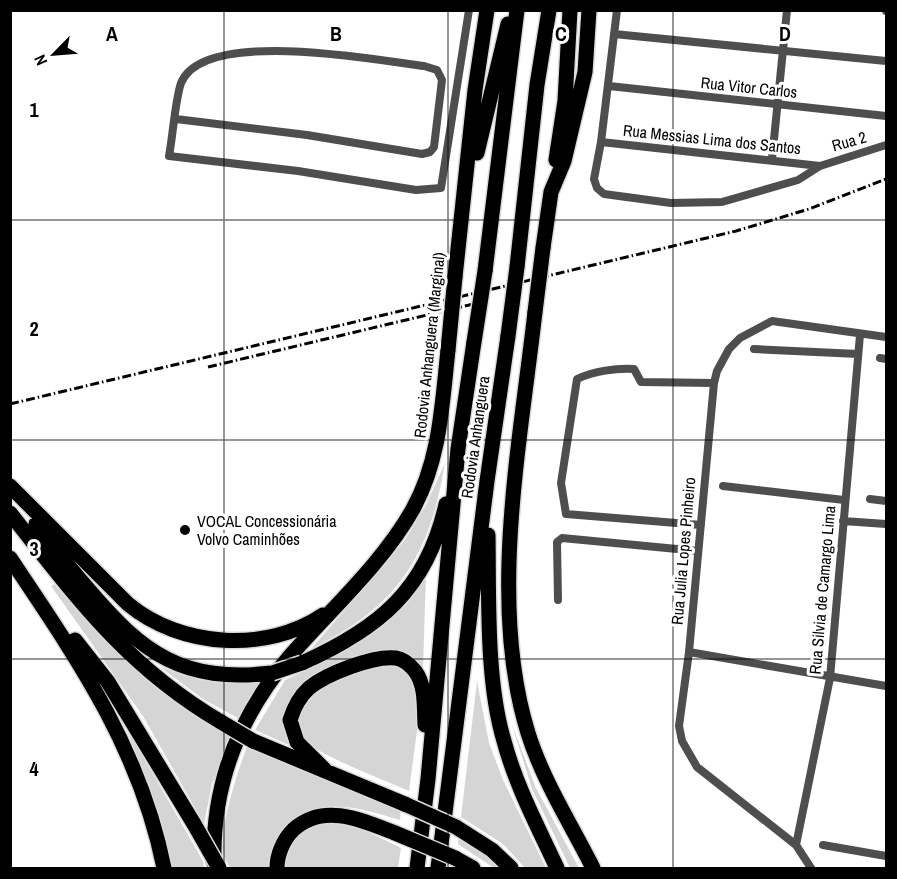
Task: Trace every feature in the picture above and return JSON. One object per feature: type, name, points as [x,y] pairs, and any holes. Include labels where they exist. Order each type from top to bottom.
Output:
[{"type":"highway","name":"Rodovia Anhanguera (Marginal)","points":[[214,868],[215,811],[233,746],[273,677],[381,554],[413,509],[430,468],[438,437],[475,90],[487,10]]},
{"type":"highway","points":[[461,226],[500,50],[512,10]]},
{"type":"highway","name":"Rodovia Anhanguera","points":[[417,868],[428,779],[458,449],[484,271],[517,10]]},
{"type":"highway","name":"Rodovia Anhanguera","points":[[438,868],[449,830],[487,481],[517,267],[537,85],[549,10]]},
{"type":"highway","points":[[570,10],[565,101],[535,312],[516,485],[507,604],[513,674],[529,735],[552,790],[593,868]]},
{"type":"highway","points":[[551,192],[564,161],[577,111],[585,72],[589,10]]},
{"type":"highway","points":[[10,487],[78,577],[140,644],[167,659],[209,672],[251,675],[272,672],[302,663],[369,628],[405,594],[416,579],[438,533],[458,449]]},
{"type":"highway","points":[[487,481],[490,646],[500,725],[522,795],[557,868]]},
{"type":"highway","points":[[10,487],[128,604],[145,618],[167,627],[213,639],[242,640],[270,637],[296,629],[338,605]]},
{"type":"highway","points":[[10,513],[96,620],[146,670],[184,701],[253,741],[407,805],[449,830],[492,850],[510,868]]},
{"type":"highway","points":[[10,558],[108,682],[219,868]]},
{"type":"highway","points":[[10,558],[108,711],[142,788],[164,868]]},
{"type":"highway","points":[[325,770],[297,742],[292,731],[290,720],[301,696],[311,686],[355,665],[374,659],[397,658],[414,670],[422,682],[428,779]]},
{"type":"highway","points":[[277,868],[286,837],[297,827],[315,817],[325,815],[350,817],[395,833],[451,863],[473,868]]},
{"type":"highway","points":[[449,830],[451,863]]},
{"type":"street","points":[[176,119],[307,135],[422,154],[430,152],[434,147],[442,80],[437,70],[424,66],[297,51],[226,53],[192,69],[182,82],[169,156],[298,171],[416,190],[441,188],[469,10]]},
{"type":"street","points":[[617,10],[602,142],[594,179],[597,188],[604,194],[671,203],[722,201],[798,180],[820,166]]},
{"type":"street","points":[[772,159],[788,10]]},
{"type":"street","points":[[614,34],[886,61]]},
{"type":"street","name":"Rua Vitor Carlos","points":[[609,86],[886,116]]},
{"type":"street","name":"Rua Messias Lima dos Santos","points":[[602,142],[820,166]]},
{"type":"street","name":"Rua 2","points":[[820,166],[886,145]]},
{"type":"street","name":"Rua Julia Lopes Pinheiro","points":[[810,868],[796,845],[696,767],[685,751],[679,726],[689,652],[714,383],[717,371],[729,349],[740,339],[772,321],[886,337]]},
{"type":"street","name":"Rua Silvia de Camargo Lima","points":[[796,845],[830,678],[860,335]]},
{"type":"street","points":[[754,349],[858,354]]},
{"type":"street","points":[[701,525],[566,514],[561,483],[574,390],[578,379],[589,374],[634,369],[641,382],[714,383]]},
{"type":"street","points":[[723,486],[844,500]]},
{"type":"street","points":[[870,499],[886,501]]},
{"type":"street","points":[[843,521],[886,524]]},
{"type":"street","points":[[558,600],[557,542],[562,538],[698,551]]},
{"type":"street","points":[[689,652],[886,686]]},
{"type":"street","points":[[824,845],[886,856]]},
{"type":"shaded area","points":[[445,463],[430,526],[405,576],[366,615],[341,633],[311,649],[405,540],[426,505]]},
{"type":"shaded area","points":[[426,574],[423,669],[410,657],[393,650],[353,658],[322,672],[298,689],[291,697],[286,709],[286,728],[291,746],[255,730],[285,680],[340,654],[387,623],[409,601]]},
{"type":"shaded area","points":[[54,584],[93,627],[157,688],[180,706],[231,736],[212,784],[204,824],[143,716],[51,586]]},
{"type":"shaded area","points":[[374,665],[402,665],[418,685],[419,716],[409,791],[316,749],[308,743],[300,730],[299,715],[308,695],[335,679]]},
{"type":"shaded area","points":[[160,667],[200,680],[259,683],[238,718],[203,699]]},
{"type":"shaded area","points":[[477,681],[489,743],[503,780],[546,868],[525,868],[503,844],[461,817]]},
{"type":"shaded area","points":[[511,722],[536,788],[579,868],[570,868],[532,789]]},
{"type":"shaded area","points":[[125,725],[203,861],[204,868],[172,868],[154,801]]},
{"type":"shaded area","points":[[248,744],[401,809],[400,820],[352,808],[326,807],[314,810],[299,820],[271,868],[231,868],[224,856],[226,816]]},
{"type":"shaded area","points":[[321,822],[353,827],[401,848],[398,868],[282,868],[286,852],[295,839]]},
{"type":"shaded area","points":[[459,832],[506,868],[494,868],[458,844]]},
{"type":"railway","points":[[10,404],[736,231],[809,209],[886,179]]},
{"type":"railway","points":[[208,367],[486,301]]},
{"type":"place","name":"VOCAL Concessionária Volvo Caminhões","points":[[185,530]]}]
